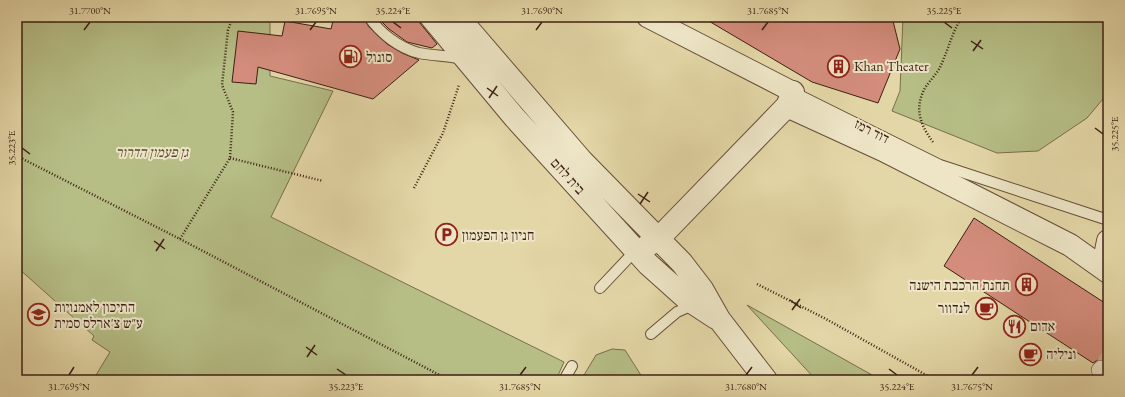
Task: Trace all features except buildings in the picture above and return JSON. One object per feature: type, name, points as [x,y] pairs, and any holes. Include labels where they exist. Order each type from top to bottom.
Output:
[{"type":"street","name":"בית לחם","points":[[431,17],[466,60],[635,251],[660,277],[695,304],[719,320]]},
{"type":"street","name":"בית לחם","points":[[458,17],[582,161],[656,235],[694,278],[719,320],[766,380]]},
{"type":"street","name":"דוד רמז","points":[[647,17],[790,99],[884,150],[1070,245],[1108,271]]},
{"type":"street","points":[[635,251],[647,246],[656,235],[790,99]]},
{"type":"street","points":[[1108,241],[1105,256],[1108,271]]},
{"type":"lane","points":[[369,17],[376,26],[401,46],[418,52],[466,60]]},
{"type":"lane","name":"דוד רמז","points":[[790,99],[940,165],[1085,214],[1108,220]]},
{"type":"lane","points":[[600,288],[635,251]]},
{"type":"lane","points":[[651,334],[677,312],[695,304]]},
{"type":"lane","points":[[564,380],[572,366]]},
{"type":"path","points":[[180,239],[230,158],[233,112],[222,85],[228,30],[232,17]]},
{"type":"path","points":[[923,130],[919,116],[925,88],[941,66],[956,26],[962,17]]},
{"type":"path","points":[[414,188],[443,133],[460,84]]},
{"type":"path","points":[[17,156],[180,239],[449,380]]},
{"type":"path","points":[[230,158],[323,181]]},
{"type":"path","points":[[756,284],[826,318],[935,380]]},
{"type":"green space","name":"גן פעמון הדרור","points":[[17,17],[270,17],[270,76],[333,91],[271,217],[564,362],[556,380],[93,380],[110,352],[92,340],[94,336],[17,267]]},
{"type":"green space","points":[[903,17],[1108,17],[1108,93],[1087,118],[1038,151],[997,153],[892,111],[900,91]]},
{"type":"green space","points":[[747,305],[881,380],[816,380]]},
{"type":"green space","points":[[612,349],[625,350],[644,380],[581,380],[596,355]]},
{"type":"tunnel","points":[[1101,368],[1108,357]]},
{"type":"place","name":"סונול","points":[[350,57]]},
{"type":"place","name":"Khan Theater","points":[[838,66]]},
{"type":"place","name":"חניון גן הפעמון","points":[[446,235]]},
{"type":"place","name":"תחנת הרכבת הישנה","points":[[1026,285]]},
{"type":"place","name":"לנדוור","points":[[986,308]]},
{"type":"place","name":"התיכון לאמנויות ע\"ש צ'ארלס סמית","points":[[38,315]]},
{"type":"place","name":"אדום","points":[[1014,326]]},
{"type":"place","name":"וניליה","points":[[1031,354]]}]
